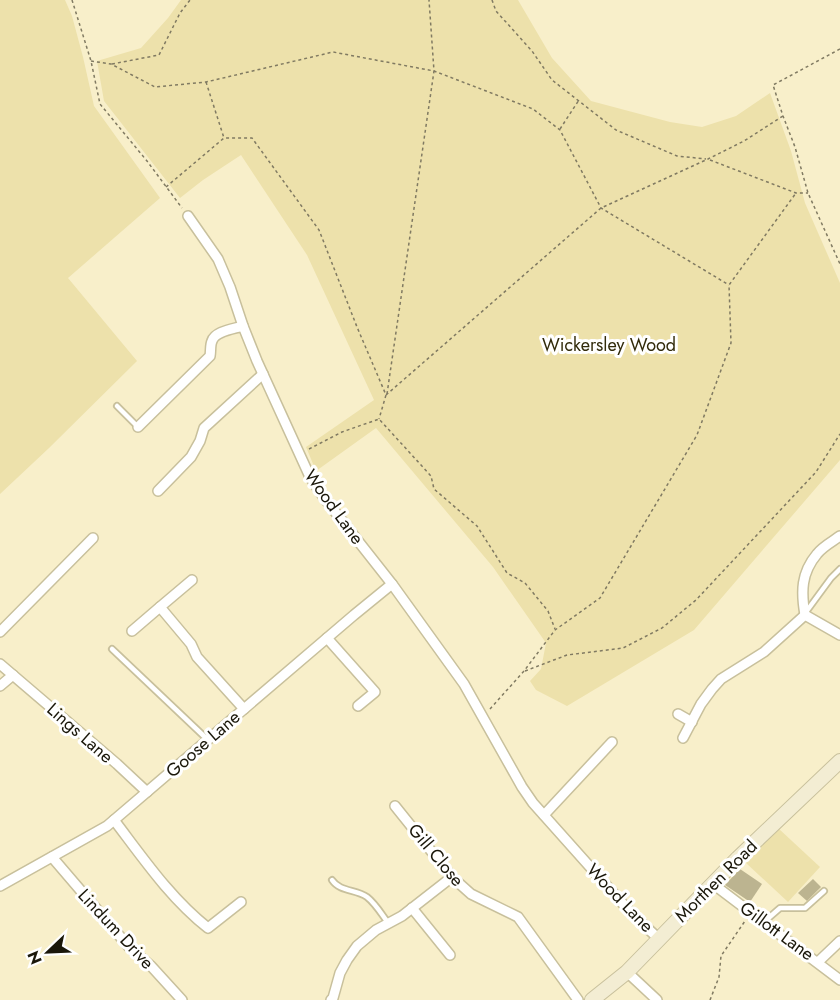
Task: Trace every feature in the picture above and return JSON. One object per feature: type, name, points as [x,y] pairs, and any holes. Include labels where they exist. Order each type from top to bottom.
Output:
[{"type":"main road","name":"Morthen Road","points":[[591,1000],[627,972],[713,884],[840,761]]},
{"type":"street","name":"Wood Lane","points":[[188,216],[218,258],[263,374],[310,477],[392,584],[464,684],[522,787],[632,914],[659,939]]},
{"type":"street","points":[[138,427],[210,356],[213,338],[243,326]]},
{"type":"street","points":[[158,490],[190,457],[200,441],[204,428],[263,374]]},
{"type":"street","points":[[805,615],[801,592],[806,571],[817,553],[840,536]]},
{"type":"street","points":[[0,632],[93,538]]},
{"type":"street","points":[[132,631],[192,580]]},
{"type":"street","name":"Goose Lane","points":[[0,886],[107,826],[392,584]]},
{"type":"street","points":[[160,608],[191,644],[197,657],[244,709]]},
{"type":"street","points":[[805,615],[840,635]]},
{"type":"street","points":[[683,738],[712,688],[764,652],[805,615]]},
{"type":"street","points":[[327,638],[375,692],[358,706]]},
{"type":"street","name":"Lings Lane","points":[[0,664],[147,792]]},
{"type":"street","points":[[0,686],[13,675]]},
{"type":"street","points":[[678,714],[692,722]]},
{"type":"street","points":[[544,815],[612,742]]},
{"type":"street","name":"Gill Close","points":[[395,806],[452,877],[471,894],[518,917],[578,1000]]},
{"type":"street","points":[[114,820],[170,893],[207,928],[241,903]]},
{"type":"street","name":"Lindum Drive","points":[[52,857],[129,947],[151,966],[182,1000]]},
{"type":"street","points":[[331,1000],[340,973],[357,946],[452,877]]},
{"type":"street","name":"Gillott Lane","points":[[713,884],[840,980]]},
{"type":"street","points":[[412,908],[450,955]]},
{"type":"street","points":[[818,962],[840,941]]},
{"type":"street","points":[[627,972],[657,1000]]},
{"type":"lane","points":[[117,406],[138,427]]},
{"type":"lane","points":[[805,615],[840,569]]},
{"type":"lane","points":[[112,649],[208,740]]},
{"type":"lane","points":[[332,880],[346,890],[367,897],[389,924]]},
{"type":"lane","points":[[764,922],[780,908],[805,908],[824,891]]},
{"type":"path","points":[[72,0],[91,61],[100,104],[188,216]]},
{"type":"path","points":[[111,64],[159,55],[180,13],[190,0]]},
{"type":"path","points":[[379,419],[386,395],[434,71],[429,0]]},
{"type":"path","points":[[492,0],[496,11],[532,51],[552,80],[616,130],[677,156],[708,159],[796,193],[808,193]]},
{"type":"path","points":[[840,50],[773,85],[795,147],[808,193],[840,264]]},
{"type":"path","points":[[91,61],[111,64],[155,87],[206,82],[333,52],[434,71],[533,109],[560,130],[601,208],[729,285]]},
{"type":"path","points":[[206,82],[224,138]]},
{"type":"path","points":[[560,130],[579,100]]},
{"type":"path","points":[[386,395],[601,208],[744,141],[783,116]]},
{"type":"path","points":[[166,187],[224,138],[252,138],[319,230],[386,395]]},
{"type":"path","points":[[483,717],[524,671],[555,630],[600,598],[697,435],[731,343],[729,285],[796,193]]},
{"type":"path","points":[[379,419],[431,476],[434,489],[477,526],[507,573],[525,583],[548,611],[555,630]]},
{"type":"path","points":[[299,454],[342,432],[379,419]]},
{"type":"path","points":[[524,671],[567,655],[623,648],[662,628],[696,600],[816,472],[840,434]]},
{"type":"path","points":[[710,1000],[719,977],[721,956],[751,912]]},
{"type":"green space","points":[[0,0],[65,0],[72,16],[94,106],[160,198],[68,278],[137,361],[0,494]]},
{"type":"green space","name":"Wickersley Wood","points":[[181,0],[518,0],[552,58],[591,101],[670,122],[702,127],[736,116],[770,93],[791,151],[805,203],[840,283],[840,460],[694,630],[567,706],[536,690],[530,681],[541,669],[546,643],[493,567],[376,428],[316,471],[306,447],[374,400],[307,255],[241,155],[180,198],[104,101],[97,61],[141,48]]},
{"type":"green space","points":[[778,828],[820,867],[788,902],[746,863]]},
{"type":"building","points":[[740,869],[762,884],[750,902],[725,885]]},
{"type":"building","points":[[813,879],[821,887],[807,901],[798,893]]}]
